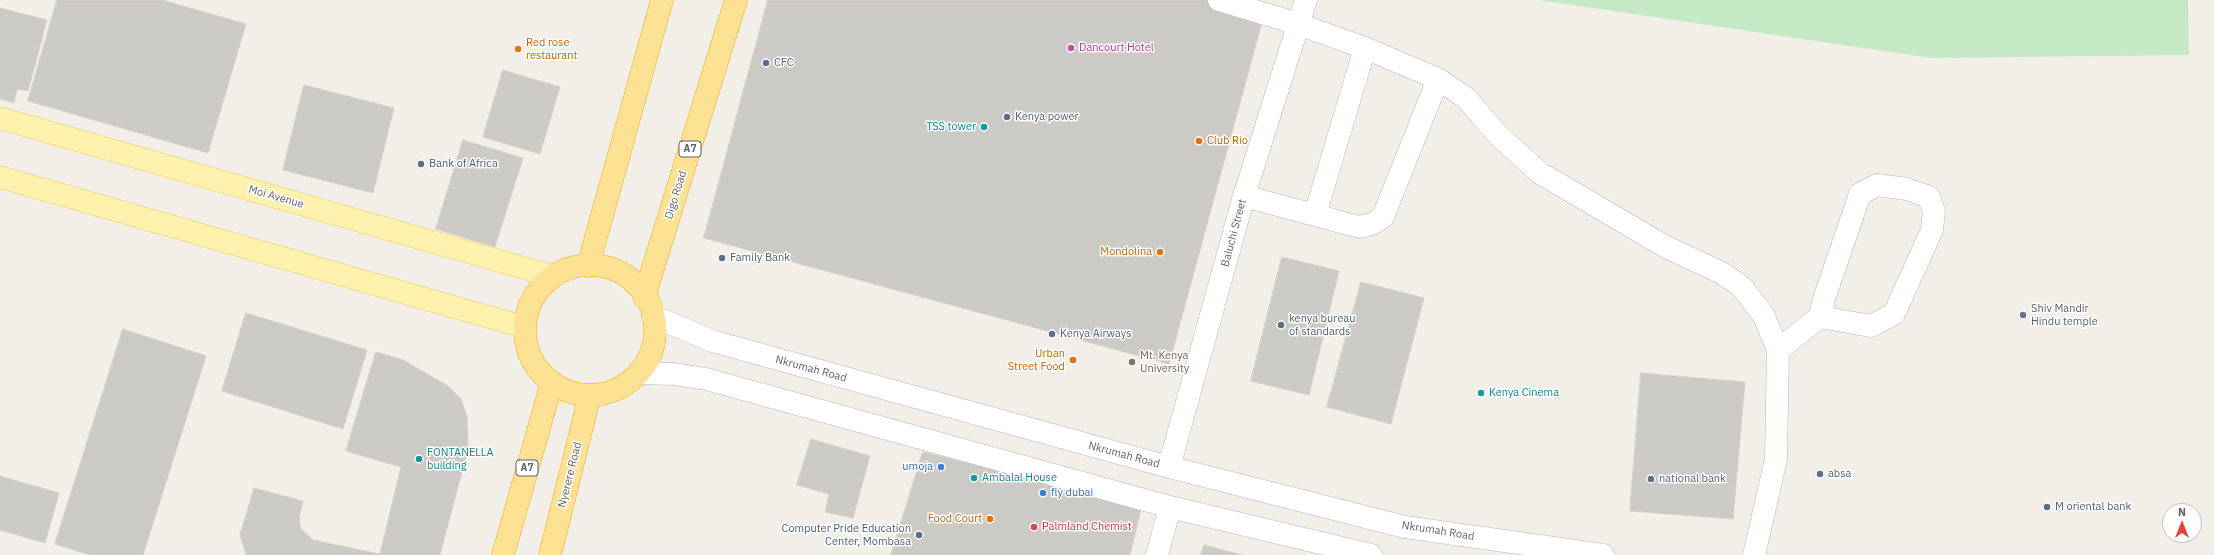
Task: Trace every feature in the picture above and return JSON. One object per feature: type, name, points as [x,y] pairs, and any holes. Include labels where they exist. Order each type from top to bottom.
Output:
[{"type":"highway","points":[[588,266],[662,0]]},
{"type":"highway","name":"Digo Road","points":[[649,307],[736,0]]},
{"type":"highway","points":[[588,266],[617,271],[638,286],[649,307],[654,340],[640,373],[626,386],[609,393],[590,395],[567,390],[552,382],[536,367],[527,347],[524,327],[528,308],[537,291],[552,276],[571,268],[588,266]]},
{"type":"highway","name":"A7","points":[[503,555],[552,382]]},
{"type":"highway","name":"Nyerere Road","points":[[550,555],[590,395]]},
{"type":"main road","name":"Moi Avenue","points":[[0,118],[552,276]]},
{"type":"main road","points":[[0,178],[524,327]]},
{"type":"street","points":[[1219,0],[1298,24],[1365,48],[1438,78],[1466,98],[1498,135],[1540,173],[1666,247],[1722,273],[1742,287],[1764,316],[1778,350],[1776,459],[1754,555]]},
{"type":"street","name":"Baluchi Street","points":[[1169,467],[1244,196],[1306,0]]},
{"type":"street","points":[[1315,215],[1365,48]]},
{"type":"street","points":[[1244,196],[1359,227],[1372,224],[1383,217],[1438,78]]},
{"type":"street","points":[[1778,350],[1820,317],[1824,299],[1860,194],[1877,185],[1907,189],[1928,197],[1934,211],[1932,230],[1894,314],[1871,326],[1820,317]]},
{"type":"street","name":"Nkrumah Road","points":[[649,307],[712,341],[1169,467],[1404,527],[1603,555]]},
{"type":"street","points":[[640,373],[674,374],[706,379],[1170,507],[1371,555]]},
{"type":"street","points":[[1158,555],[1170,507]]},
{"type":"green space","points":[[1539,0],[2188,0],[2189,55],[1931,58]]},
{"type":"building","points":[[57,0],[162,0],[246,24],[208,153],[28,101]]},
{"type":"building","name":"TSS tower","points":[[768,0],[1207,0],[1264,15],[1169,364],[704,238]]},
{"type":"building","points":[[0,8],[47,20],[28,91],[17,89],[14,103],[0,99]]},
{"type":"building","points":[[503,70],[560,87],[540,154],[483,137]]},
{"type":"building","points":[[304,85],[394,108],[373,193],[283,170]]},
{"type":"building","points":[[463,140],[523,158],[495,247],[436,229]]},
{"type":"building","points":[[1282,257],[1339,271],[1309,395],[1251,381]]},
{"type":"building","points":[[1361,282],[1424,298],[1391,424],[1327,407]]},
{"type":"building","points":[[246,313],[367,350],[343,429],[222,391]]},
{"type":"building","points":[[123,329],[206,356],[143,555],[90,555],[55,544]]},
{"type":"building","name":"FONTANELLA building","points":[[376,352],[403,360],[448,386],[461,399],[467,417],[468,449],[440,555],[246,555],[240,535],[254,488],[303,501],[299,517],[301,529],[313,540],[380,554],[401,467],[346,451]]},
{"type":"building","points":[[1641,373],[1745,382],[1733,519],[1630,511]]},
{"type":"building","points":[[811,439],[870,456],[853,518],[825,512],[829,494],[797,485]]},
{"type":"building","name":"Ambalal House","points":[[923,452],[1142,505],[1130,555],[891,555]]},
{"type":"building","points":[[0,476],[59,493],[45,543],[0,530]]},
{"type":"building","points":[[1204,545],[1242,555],[1201,555]]},
{"type":"place","name":"Dancourt Hotel","points":[[1071,48]]},
{"type":"place","name":"Red rose restaurant","points":[[518,49]]},
{"type":"place","name":"CFC","points":[[766,63]]},
{"type":"place","name":"Kenya power","points":[[1007,117]]},
{"type":"place","name":"TSS tower","points":[[984,127]]},
{"type":"place","name":"Club Rio","points":[[1199,141]]},
{"type":"place","name":"Bank of Africa","points":[[421,164]]},
{"type":"place","name":"Mondolina","points":[[1160,252]]},
{"type":"place","name":"Family Bank","points":[[722,258]]},
{"type":"place","name":"Shiv Mandir Hindu temple","points":[[2023,315]]},
{"type":"place","name":"kenya bureau of standards","points":[[1281,325]]},
{"type":"place","name":"Kenya Airways","points":[[1052,334]]},
{"type":"place","name":"Urban Street Food","points":[[1073,360]]},
{"type":"place","name":"Mt. Kenya University","points":[[1132,362]]},
{"type":"place","name":"Kenya Cinema","points":[[1481,393]]},
{"type":"place","name":"FONTANELLA building","points":[[419,459]]},
{"type":"place","name":"umoja","points":[[941,467]]},
{"type":"place","name":"absa","points":[[1820,474]]},
{"type":"place","name":"Ambalal House","points":[[974,478]]},
{"type":"place","name":"national bank","points":[[1651,479]]},
{"type":"place","name":"fly dubai","points":[[1043,493]]},
{"type":"place","name":"M oriental bank","points":[[2047,507]]},
{"type":"place","name":"Food Court","points":[[990,519]]},
{"type":"place","name":"Palmland Chemist","points":[[1034,527]]},
{"type":"place","name":"Computer Pride Education Center, Mombasa","points":[[919,535]]}]
